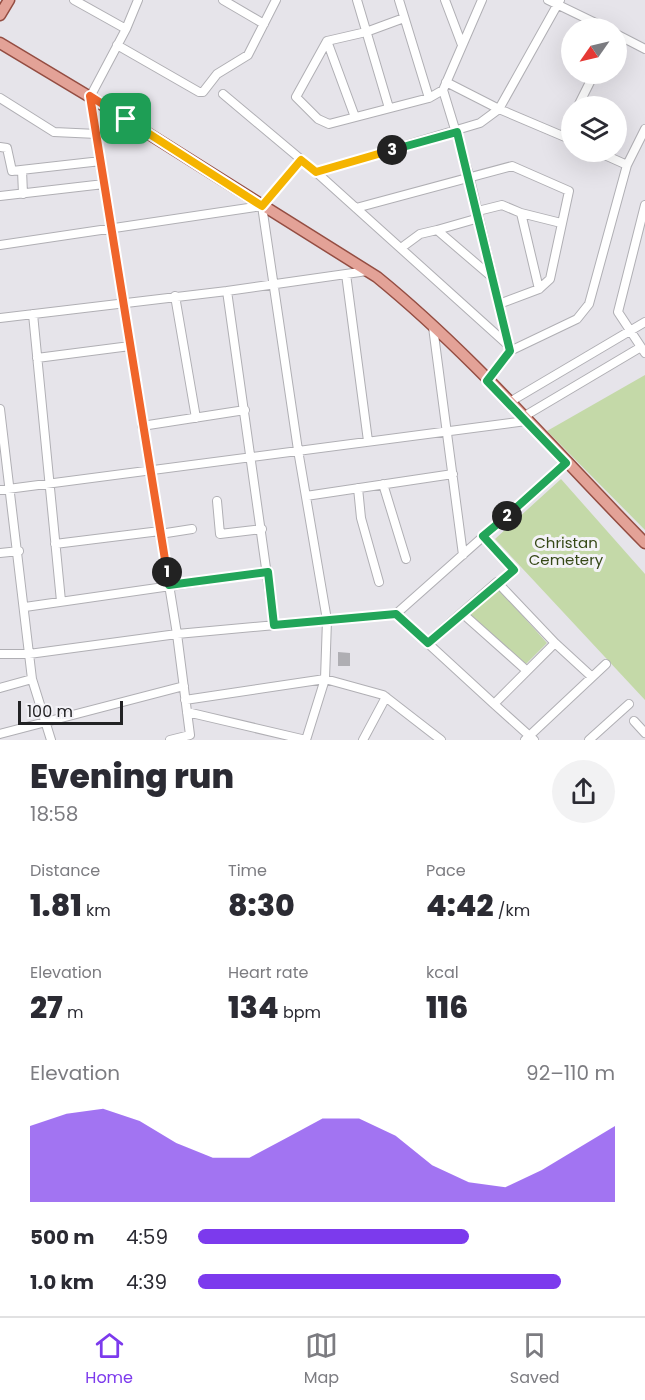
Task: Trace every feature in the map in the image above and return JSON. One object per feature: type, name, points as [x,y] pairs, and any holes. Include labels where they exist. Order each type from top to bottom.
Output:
[{"type":"main road","points":[[0,15],[9,0]]},
{"type":"main road","points":[[0,43],[90,96],[367,271],[409,303],[645,543]]},
{"type":"street","points":[[74,0],[126,29]]},
{"type":"street","points":[[138,0],[126,29],[90,96],[184,686],[190,738],[170,740]]},
{"type":"street","points":[[223,0],[264,24]]},
{"type":"street","points":[[117,45],[199,92],[203,92],[217,74],[248,55],[276,0]]},
{"type":"street","points":[[357,0],[389,108]]},
{"type":"street","points":[[399,0],[429,98]]},
{"type":"street","points":[[445,0],[462,45]]},
{"type":"street","points":[[404,18],[366,32],[327,41],[296,97],[318,119],[329,124],[429,98],[445,86],[482,0]]},
{"type":"street","points":[[548,0],[559,2],[588,18]]},
{"type":"street","points":[[316,172],[457,132],[480,123],[500,109],[559,2]]},
{"type":"street","points":[[627,39],[645,48]]},
{"type":"street","points":[[327,41],[355,117]]},
{"type":"street","points":[[445,86],[561,135]]},
{"type":"street","points":[[445,86],[469,176],[509,348]]},
{"type":"street","points":[[223,94],[316,172],[509,348]]},
{"type":"street","points":[[0,98],[54,132],[97,134]]},
{"type":"street","points":[[487,381],[509,348],[577,319],[589,304],[627,165],[645,129]]},
{"type":"street","points":[[2,145],[10,170],[101,161]]},
{"type":"street","points":[[0,245],[262,206],[301,160]]},
{"type":"street","points":[[620,162],[627,165]]},
{"type":"street","points":[[356,208],[512,166],[569,191],[550,279],[539,290],[499,304]]},
{"type":"street","points":[[22,170],[23,194]]},
{"type":"street","points":[[0,196],[105,184]]},
{"type":"street","points":[[401,248],[420,234],[437,230],[502,205],[521,213],[561,223]]},
{"type":"street","points":[[5,490],[524,419],[643,346],[618,312],[645,205]]},
{"type":"street","points":[[187,712],[306,740],[325,679],[327,620],[298,450],[262,206]]},
{"type":"street","points":[[521,213],[539,290]]},
{"type":"street","points":[[437,230],[493,278]]},
{"type":"street","points":[[0,318],[227,291],[367,271]]},
{"type":"street","points":[[346,274],[368,441]]},
{"type":"street","points":[[227,291],[274,625]]},
{"type":"street","points":[[175,296],[196,417]]},
{"type":"street","points":[[33,314],[61,601]]},
{"type":"street","points":[[508,403],[645,322]]},
{"type":"street","points":[[433,327],[463,555]]},
{"type":"street","points":[[37,358],[130,346]]},
{"type":"street","points":[[0,409],[5,490],[19,551],[32,679],[51,740]]},
{"type":"street","points":[[142,426],[245,410]]},
{"type":"street","points":[[0,654],[29,654],[177,634],[396,614],[566,463]]},
{"type":"street","points":[[306,496],[453,474]]},
{"type":"street","points":[[383,484],[406,559]]},
{"type":"street","points":[[358,488],[362,518],[379,582]]},
{"type":"street","points":[[217,501],[220,534],[262,529]]},
{"type":"street","points":[[55,544],[192,529]]},
{"type":"street","points":[[428,643],[497,582],[499,584],[514,570],[483,536]]},
{"type":"street","points":[[0,553],[19,551]]},
{"type":"street","points":[[25,607],[268,572]]},
{"type":"street","points":[[499,584],[555,643],[592,677]]},
{"type":"street","points":[[462,613],[526,670]]},
{"type":"street","points":[[396,614],[529,739],[606,664]]},
{"type":"street","points":[[494,704],[555,643]]},
{"type":"street","points":[[0,688],[32,679]]},
{"type":"street","points":[[185,700],[325,679],[386,698],[441,740]]},
{"type":"street","points":[[0,734],[184,686]]},
{"type":"street","points":[[363,740],[386,698]]},
{"type":"street","points":[[589,740],[628,704]]},
{"type":"street","points":[[634,721],[645,732]]},
{"type":"green space","points":[[645,375],[645,530],[547,431]]},
{"type":"green space","name":"Christan Cemetery","points":[[561,479],[645,574],[645,700],[495,539]]},
{"type":"green space","points":[[496,586],[547,643],[525,665],[467,614]]},
{"type":"building","points":[[338,652],[350,653],[350,666],[338,666]]},
{"type":"route","points":[[90,96],[126,119],[262,206],[301,160],[316,172],[457,132],[510,351],[487,381],[566,463],[483,536],[514,570],[499,584],[497,582],[428,643],[396,614],[274,625],[268,572],[169,585],[90,96]]}]
